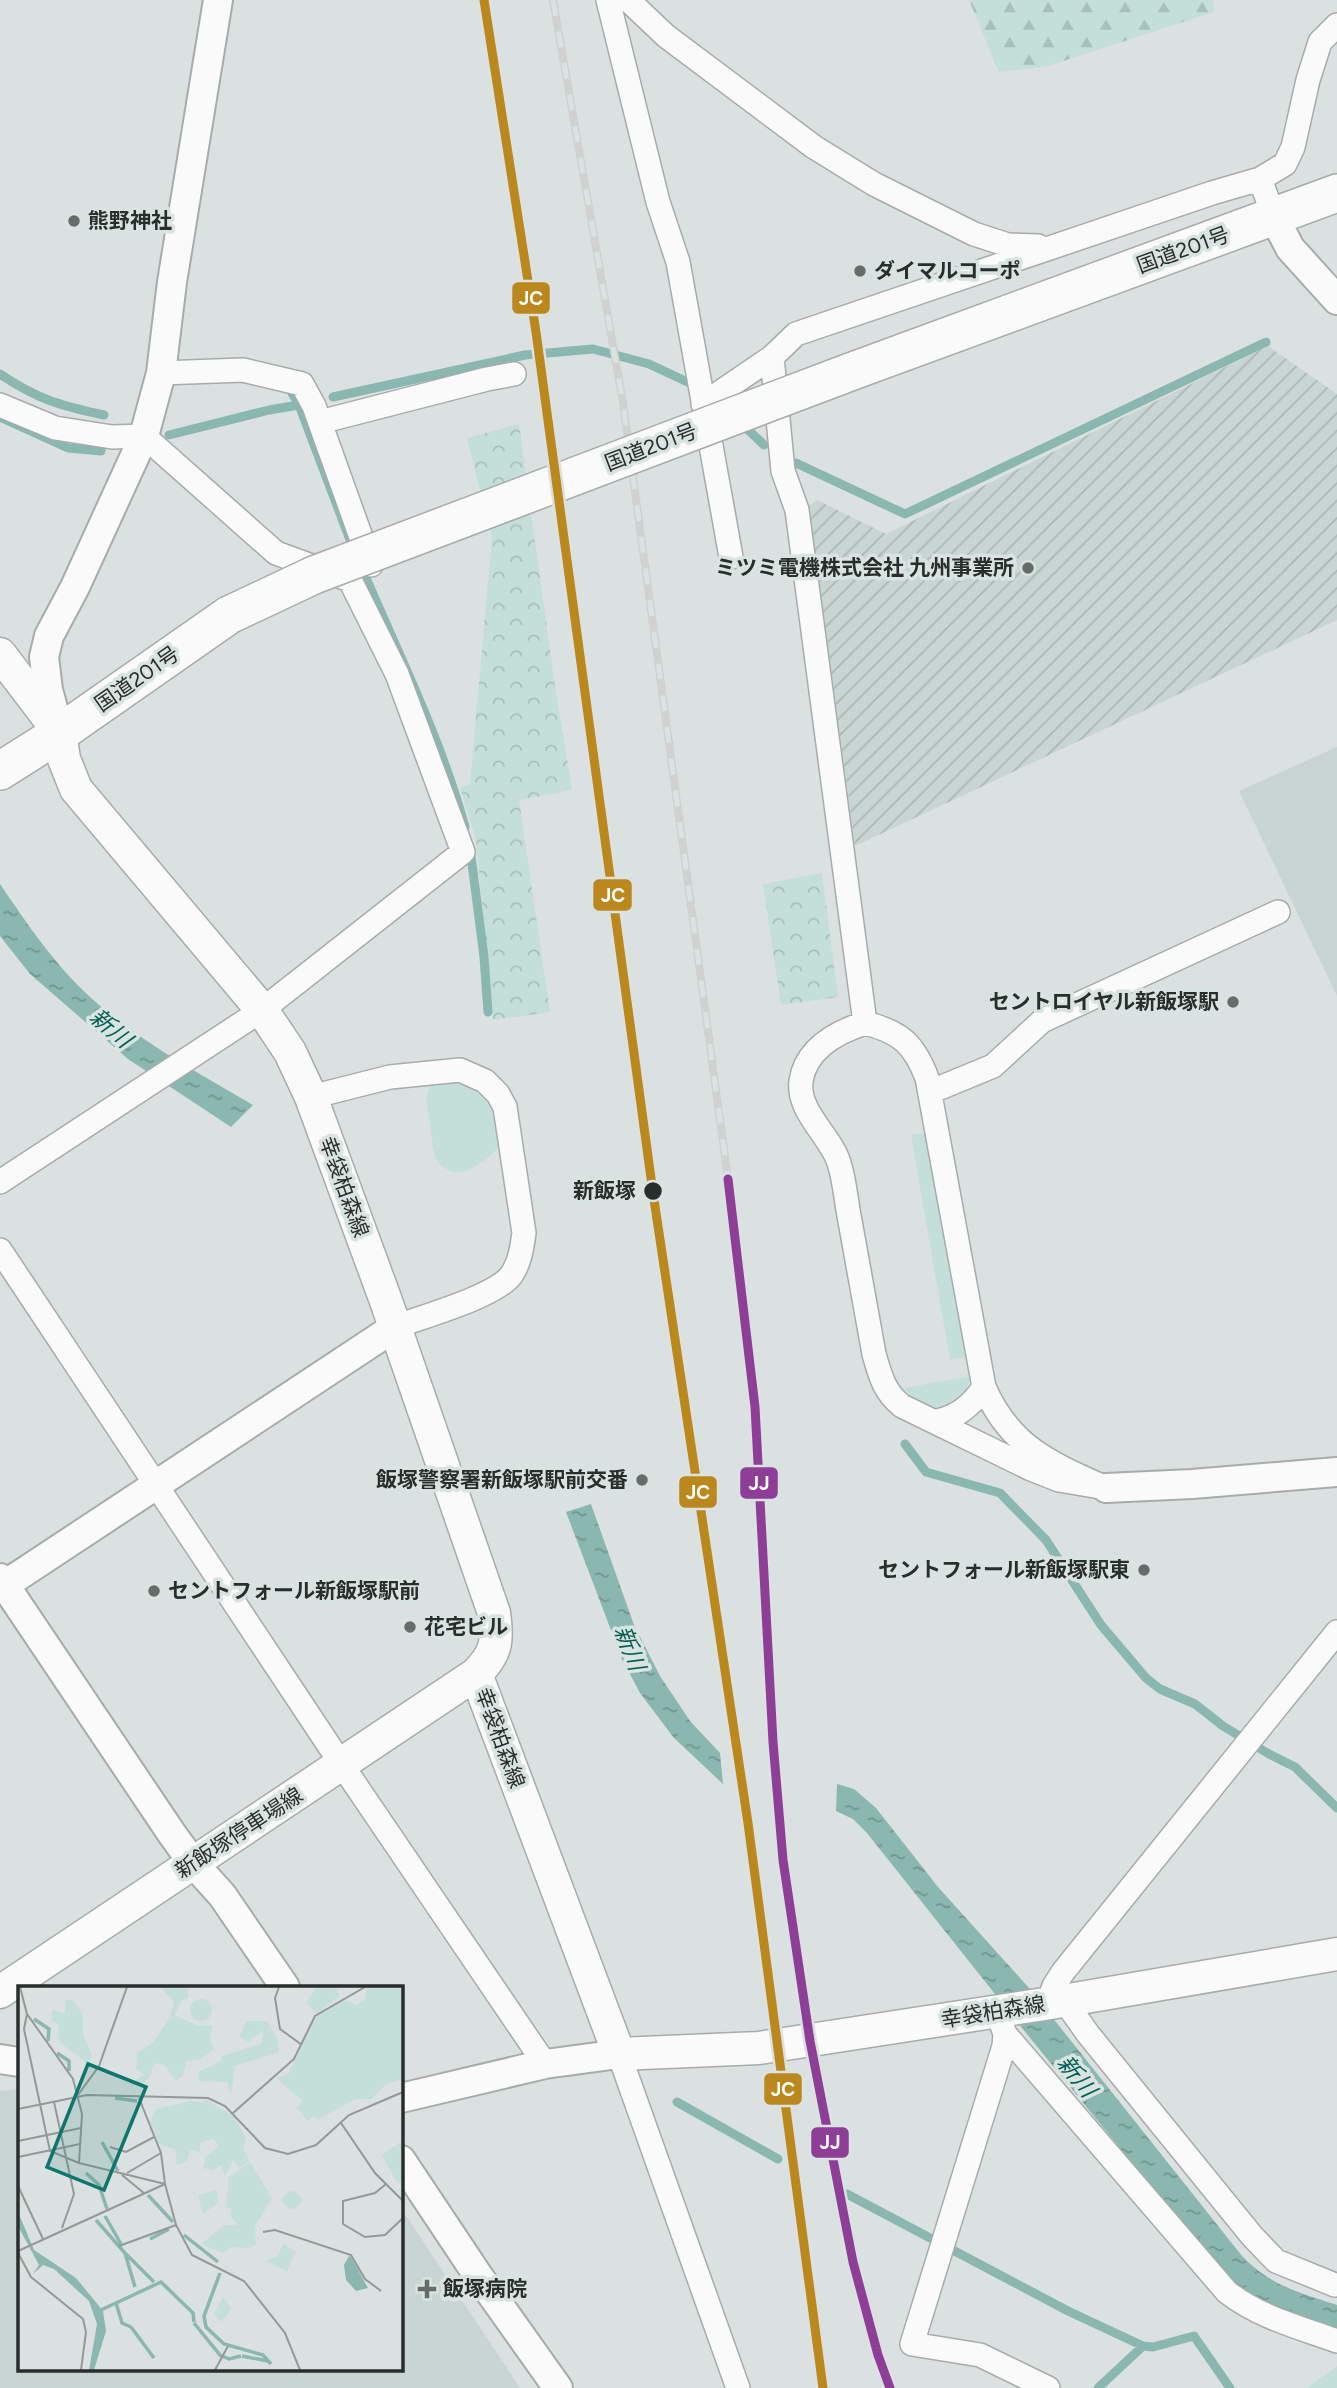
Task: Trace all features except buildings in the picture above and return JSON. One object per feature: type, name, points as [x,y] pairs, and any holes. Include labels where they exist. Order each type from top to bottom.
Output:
[{"type":"highway","name":"国道201号","points":[[0,771],[60,733],[229,615],[314,575],[850,372],[1337,193]]},
{"type":"main road","name":"幸袋柏森線","points":[[0,654],[60,733],[64,759],[76,789],[262,1010],[290,1052],[311,1097],[395,1327],[494,1613],[497,1632],[495,1650],[476,1674],[619,2054],[759,2048],[1001,2018],[1056,2002],[1337,1954]]},
{"type":"main road","name":"新飯塚停車場線","points":[[0,1992],[476,1674]]},
{"type":"street","points":[[60,733],[48,690],[44,657],[49,636],[75,587],[144,436],[161,373],[172,282],[218,0]]},
{"type":"street","points":[[608,0],[658,202],[678,262],[731,557]]},
{"type":"street","points":[[628,0],[666,36],[814,147],[874,184],[974,234],[1007,245],[1048,247]]},
{"type":"street","points":[[703,404],[772,357],[796,334],[1048,247],[1260,180],[1285,164],[1293,147],[1308,80],[1320,42],[1337,25]]},
{"type":"street","points":[[1260,180],[1274,217],[1290,248],[1337,300]]},
{"type":"street","points":[[772,357],[783,471],[797,510],[865,1023]]},
{"type":"street","points":[[161,373],[243,370],[302,384],[320,422],[372,569],[350,580]]},
{"type":"street","points":[[320,422],[514,374]]},
{"type":"street","points":[[0,405],[55,428],[112,437],[144,436],[276,553],[350,580],[397,674],[463,852],[262,1010],[0,1182]]},
{"type":"street","points":[[930,1092],[993,1066],[1042,1021],[1278,912]]},
{"type":"street","points":[[1106,1488],[1048,1462],[1030,1450],[1010,1430],[989,1400],[984,1387],[930,1092],[920,1058],[911,1046],[895,1033],[865,1023],[842,1030],[824,1042],[805,1069],[801,1081],[802,1094],[813,1120],[839,1161],[874,1354],[883,1383],[892,1398],[902,1406],[1031,1469],[1059,1480],[1106,1488],[1337,1472]]},
{"type":"street","points":[[284,1986],[222,1895],[194,1863],[2,1583],[395,1327],[492,1291],[512,1275],[521,1252],[524,1233],[505,1107],[498,1094],[485,1081],[460,1070],[390,1077],[311,1097]]},
{"type":"street","points":[[0,1250],[342,1765],[545,2064]]},
{"type":"street","points":[[937,1422],[951,1419],[964,1410],[984,1387]]},
{"type":"street","points":[[1335,2285],[1276,2261],[1251,2236],[1088,2034],[1056,2002],[1054,1986],[1337,1632]]},
{"type":"street","points":[[1001,2018],[1003,2046],[912,2344],[980,2355],[1048,2388]]},
{"type":"street","points":[[1001,2018],[1227,2292],[1245,2306],[1267,2317],[1337,2341]]},
{"type":"street","points":[[402,2098],[545,2064],[619,2054],[738,2388]]},
{"type":"street","points":[[0,2059],[18,2062]]},
{"type":"street","points":[[402,2162],[558,2388]]},
{"type":"shaded area","points":[[1268,346],[1337,394],[1337,620],[855,846],[809,506],[817,500],[886,534]]},
{"type":"shaded area","points":[[1337,747],[1337,996],[1239,791]]},
{"type":"shaded area","name":"飯塚病院","points":[[18,2089],[18,2370],[402,2370],[402,2210],[520,2388],[0,2388],[0,2091]]},
{"type":"green space","points":[[969,0],[1213,0],[1214,12],[1048,66],[999,72]]},
{"type":"green space","points":[[519,424],[572,790],[519,800],[550,1012],[493,1020],[476,839],[460,788],[470,784],[492,537],[467,438]]},
{"type":"green space","points":[[822,873],[838,997],[781,1005],[763,884]]},
{"type":"green space","points":[[440,1079],[463,1082],[481,1094],[495,1111],[500,1145],[481,1163],[464,1171],[448,1170],[437,1160],[433,1150],[427,1095],[431,1086]]},
{"type":"green space","points":[[929,1132],[967,1357],[950,1360],[911,1135]]},
{"type":"green space","points":[[971,1376],[965,1391],[955,1403],[941,1409],[922,1405],[904,1388]]},
{"type":"green space","points":[[1337,2366],[1337,2388],[1307,2388]]},
{"type":"water","name":"新川","points":[[0,884],[54,958],[109,1014],[190,1068],[253,1105],[231,1127],[128,1059],[30,974],[0,936]]},
{"type":"water","name":"新川","points":[[591,1504],[634,1625],[660,1676],[690,1721],[720,1753],[723,1784],[674,1738],[640,1693],[622,1659],[566,1512]]},
{"type":"water","name":"新川","points":[[837,1784],[854,1789],[876,1808],[938,1887],[1029,1988],[1242,2256],[1275,2281],[1297,2292],[1337,2305],[1337,2335],[1252,2300],[1227,2279],[867,1833],[853,1819],[836,1811]]},
{"type":"waterway","points":[[796,463],[905,514],[1266,342]]},
{"type":"waterway","points":[[333,397],[525,355],[593,349],[649,364],[694,385]]},
{"type":"waterway","points":[[0,374],[26,390],[50,400],[104,415]]},
{"type":"waterway","points":[[285,385],[299,405],[352,545]]},
{"type":"waterway","points":[[169,435],[299,405]]},
{"type":"waterway","points":[[0,417],[68,448],[101,451]]},
{"type":"waterway","points":[[740,422],[764,445]]},
{"type":"waterway","points":[[360,564],[431,727],[465,827]]},
{"type":"waterway","points":[[470,848],[488,1012]]},
{"type":"waterway","points":[[905,1444],[926,1472],[1000,1493],[1046,1540],[1101,1625],[1146,1678],[1160,1689],[1195,1704],[1223,1726],[1295,1767],[1337,1808]]},
{"type":"waterway","points":[[677,2102],[778,2159]]},
{"type":"waterway","points":[[847,2194],[1068,2311],[1143,2346],[1153,2347],[1194,2336],[1230,2388]]},
{"type":"waterway","points":[[1098,2388],[1143,2346]]},
{"type":"railway","points":[[553,0],[623,403],[728,1179]]},
{"type":"transit line","name":"JC","points":[[484,0],[536,332],[653,1193],[748,1823],[823,2388]]},
{"type":"transit line","name":"JJ","points":[[728,1179],[755,1407],[773,1742],[783,1860],[810,2041],[853,2262],[878,2355],[890,2388]]},
{"type":"place","name":"熊野神社","points":[[74,221]]},
{"type":"place","name":"ダイマルコーポ","points":[[860,271]]},
{"type":"place","name":"ミツミ電機株式会社 九州事業所","points":[[1028,568]]},
{"type":"place","name":"セントロイヤル新飯塚駅","points":[[1233,1002]]},
{"type":"place","name":"新飯塚","points":[[653,1191]]},
{"type":"place","name":"飯塚警察署新飯塚駅前交番","points":[[642,1480]]},
{"type":"place","name":"セントフォール新飯塚駅東","points":[[1144,1570]]},
{"type":"place","name":"セントフォール新飯塚駅前","points":[[154,1591]]},
{"type":"place","name":"花宅ビル","points":[[410,1627]]},
{"type":"place","name":"飯塚病院","points":[[427,2289]]}]
